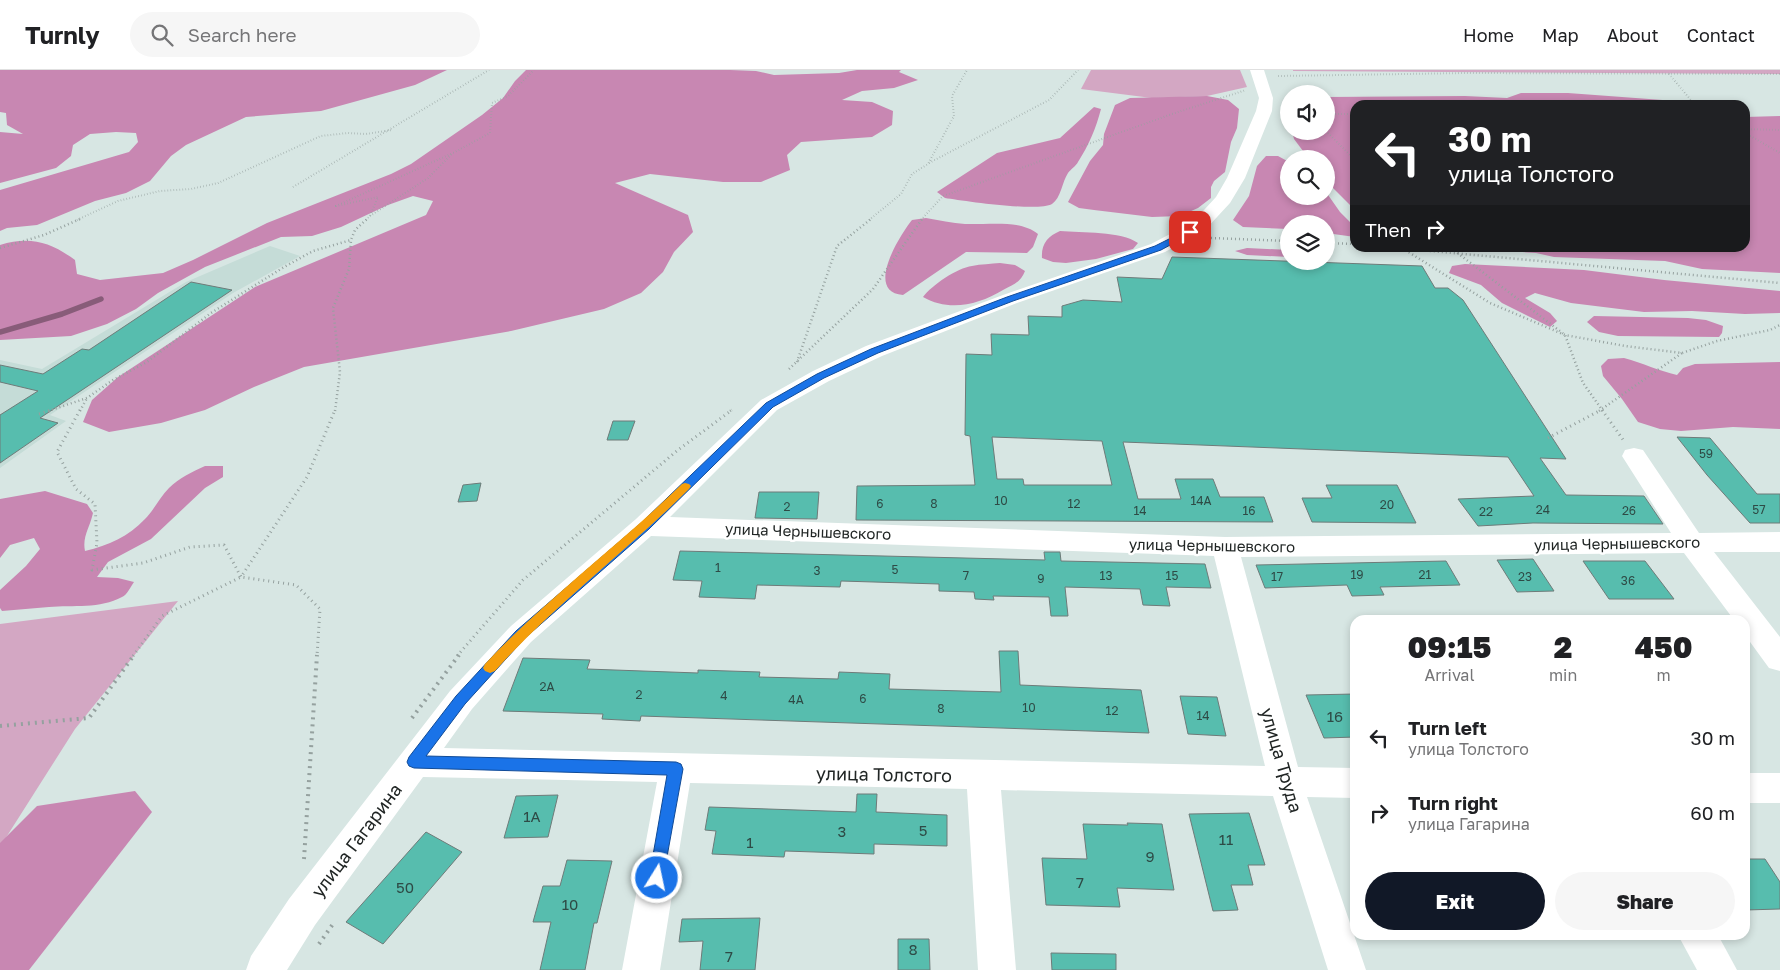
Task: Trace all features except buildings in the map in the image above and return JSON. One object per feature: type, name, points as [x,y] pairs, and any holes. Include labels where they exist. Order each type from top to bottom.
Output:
[{"type":"street","points":[[645,526],[769,405],[820,376],[874,351],[1010,299],[1158,248],[1181,237],[1210,216],[1224,199],[1236,178],[1264,110],[1266,98],[1265,72]]},
{"type":"street","points":[[1634,456],[1691,542],[1747,615]]},
{"type":"street","name":"улица Чернышевского","points":[[645,526],[1225,547],[1780,542]]},
{"type":"street","name":"улица Гагарина","points":[[266,970],[302,912],[460,700],[521,634],[645,526]]},
{"type":"street","name":"улица Труда","points":[[1225,547],[1286,783],[1347,970]]},
{"type":"street","points":[[1750,620],[1780,659]]},
{"type":"street","name":"улица Толстого","points":[[414,762],[1350,784]]},
{"type":"street","points":[[641,970],[676,769]]},
{"type":"street","points":[[983,776],[997,970]]},
{"type":"street","points":[[1750,788],[1780,788]]},
{"type":"street","points":[[1700,940],[1718,970]]},
{"type":"path","points":[[293,187],[392,130],[489,70]]},
{"type":"path","points":[[370,216],[378,197],[336,206],[455,152],[490,133],[492,103],[508,96],[534,70]]},
{"type":"path","points":[[928,164],[954,116],[952,96],[967,70]]},
{"type":"path","points":[[769,405],[796,364],[837,246],[901,194],[912,174],[1049,100],[1078,70]]},
{"type":"path","points":[[1379,70],[1381,74]]},
{"type":"path","points":[[1545,70],[1548,73]]},
{"type":"path","points":[[1625,70],[1629,74]]},
{"type":"path","points":[[1708,70],[1712,73]]},
{"type":"path","points":[[1265,72],[1281,76]]},
{"type":"path","points":[[1265,72],[1281,76],[1466,73],[1780,74]]},
{"type":"path","points":[[1669,73],[1691,100]]},
{"type":"path","points":[[1335,114],[1350,114]]},
{"type":"path","points":[[1750,129],[1780,130]]},
{"type":"path","points":[[0,248],[44,235],[118,200],[160,191],[191,189],[218,183],[321,136],[348,133],[366,134],[392,130]]},
{"type":"path","points":[[1750,136],[1780,153]]},
{"type":"path","points":[[1335,140],[1350,155]]},
{"type":"path","points":[[0,726],[89,718],[162,616],[241,577],[307,477],[334,414],[340,372],[333,308],[349,268],[351,240],[355,230],[370,216],[428,178],[455,152]]},
{"type":"path","points":[[1181,237],[1280,241]]},
{"type":"path","points":[[39,414],[87,398],[113,380],[147,362],[211,313],[284,267],[313,251],[351,240]]},
{"type":"path","points":[[1335,243],[1350,244]]},
{"type":"path","points":[[1408,252],[1490,303],[1565,335],[1625,346],[1682,353]]},
{"type":"path","points":[[1446,252],[1780,284]]},
{"type":"path","points":[[1457,253],[1565,335],[1583,383],[1634,456]]},
{"type":"path","points":[[1548,438],[1602,410],[1682,353],[1717,341],[1770,330],[1780,325]]},
{"type":"path","points":[[87,398],[57,452],[76,489],[95,504],[97,543],[92,570],[143,563],[190,546],[224,545],[241,577]]},
{"type":"path","points":[[241,577],[296,585],[320,609],[304,864]]},
{"type":"shaded area","points":[[0,70],[447,70],[415,85],[321,111],[246,117],[186,145],[171,156],[150,181],[126,193],[95,201],[37,225],[7,228],[0,231],[0,190],[129,152],[138,142],[136,133],[90,134],[73,145],[71,156],[56,168],[0,183],[0,132],[23,134],[7,125],[6,113],[0,112]]},
{"type":"shaded area","points":[[526,70],[730,70],[756,71],[774,75],[839,73],[857,70],[901,70],[899,72],[918,80],[894,88],[862,91],[842,100],[872,102],[893,111],[892,125],[872,137],[801,142],[787,155],[790,170],[761,182],[723,182],[650,174],[615,183],[688,215],[693,232],[674,252],[663,272],[641,293],[604,309],[511,331],[304,367],[254,387],[205,410],[161,423],[109,432],[83,422],[92,400],[118,377],[255,287],[426,215],[433,201],[413,196],[388,205],[341,227],[312,236],[281,237],[205,267],[158,293],[136,309],[107,324],[71,336],[0,340],[0,245],[11,242],[30,241],[48,245],[75,260],[77,274],[100,280],[163,273],[267,223],[391,174],[411,164],[482,115],[503,98],[515,81]]},
{"type":"shaded area","points":[[1091,70],[1240,70],[1247,87],[1207,96],[1152,98],[1081,89]]},
{"type":"shaded area","points":[[1780,70],[1780,74],[1293,71]]},
{"type":"shaded area","points":[[1521,93],[1568,93],[1662,100],[1350,100],[1350,205],[1335,190],[1335,150],[1302,150],[1295,140],[1335,140],[1335,97],[1465,96],[1507,98]]},
{"type":"shaded area","points":[[1207,96],[1228,100],[1239,109],[1237,128],[1231,142],[1225,172],[1214,181],[1211,187],[1211,198],[1198,208],[1180,216],[1152,217],[1079,208],[1068,202],[1090,161],[1103,145],[1104,134],[1115,105],[1130,98]]},
{"type":"shaded area","points":[[1094,107],[1101,109],[1092,136],[1077,163],[1068,173],[1057,198],[1052,204],[1032,207],[1000,205],[945,198],[937,192],[997,153],[1060,138]]},
{"type":"shaded area","points":[[1780,116],[1780,273],[1702,269],[1665,261],[1554,257],[1521,252],[1750,252],[1750,117]]},
{"type":"shaded area","points":[[1266,156],[1278,156],[1280,157],[1280,205],[1335,205],[1350,222],[1350,236],[1335,234],[1335,215],[1280,215],[1280,229],[1243,227],[1233,220],[1249,196],[1257,166]]},
{"type":"shaded area","points":[[926,218],[965,224],[1022,226],[1038,234],[1033,247],[1027,253],[966,252],[903,295],[892,292],[886,284],[888,262],[912,220]]},
{"type":"shaded area","points":[[1060,231],[1112,234],[1138,243],[1133,249],[1096,259],[1066,263],[1053,262],[1042,258],[1046,241]]},
{"type":"shaded area","points":[[270,246],[300,256],[233,293],[50,415],[66,421],[0,468],[0,360],[42,369],[186,282]]},
{"type":"shaded area","points":[[1247,248],[1280,250],[1280,257],[1247,255],[1235,251]]},
{"type":"shaded area","points":[[1000,263],[1015,265],[1025,271],[1016,283],[984,300],[963,305],[953,305],[933,302],[923,297],[939,282],[959,270],[975,265]]},
{"type":"shaded area","points":[[1465,264],[1584,270],[1780,291],[1780,313],[1644,312],[1571,303],[1535,293],[1525,298],[1550,313],[1557,321],[1550,327],[1502,303],[1481,285],[1449,273],[1452,266]]},
{"type":"shaded area","points":[[1594,316],[1688,318],[1706,320],[1723,326],[1719,337],[1618,336],[1599,332],[1587,322]]},
{"type":"shaded area","points":[[1624,358],[1677,375],[1683,368],[1695,364],[1780,362],[1780,429],[1733,427],[1681,431],[1660,429],[1638,422],[1603,376],[1601,366],[1608,359]]},
{"type":"shaded area","points":[[205,466],[223,466],[223,477],[205,488],[151,539],[108,562],[97,577],[118,578],[134,582],[124,596],[114,601],[96,605],[2,611],[0,608],[0,590],[26,566],[40,549],[34,538],[10,545],[0,558],[0,499],[45,491],[87,504],[93,513],[85,537],[85,551],[110,543],[132,531],[148,515],[173,484]]},
{"type":"shaded area","points":[[178,601],[75,729],[0,847],[0,624]]},
{"type":"shaded area","points":[[135,791],[152,812],[29,970],[0,970],[0,843],[37,806]]},
{"type":"waterway","points":[[0,332],[62,314],[101,299]]},
{"type":"slow traffic","points":[[490,668],[521,634],[645,526],[685,486]]},
{"type":"route","points":[[657,878],[676,769],[414,762],[460,700],[521,634],[645,526],[769,405],[820,376],[874,351],[1010,299],[1158,248],[1190,232]]}]
